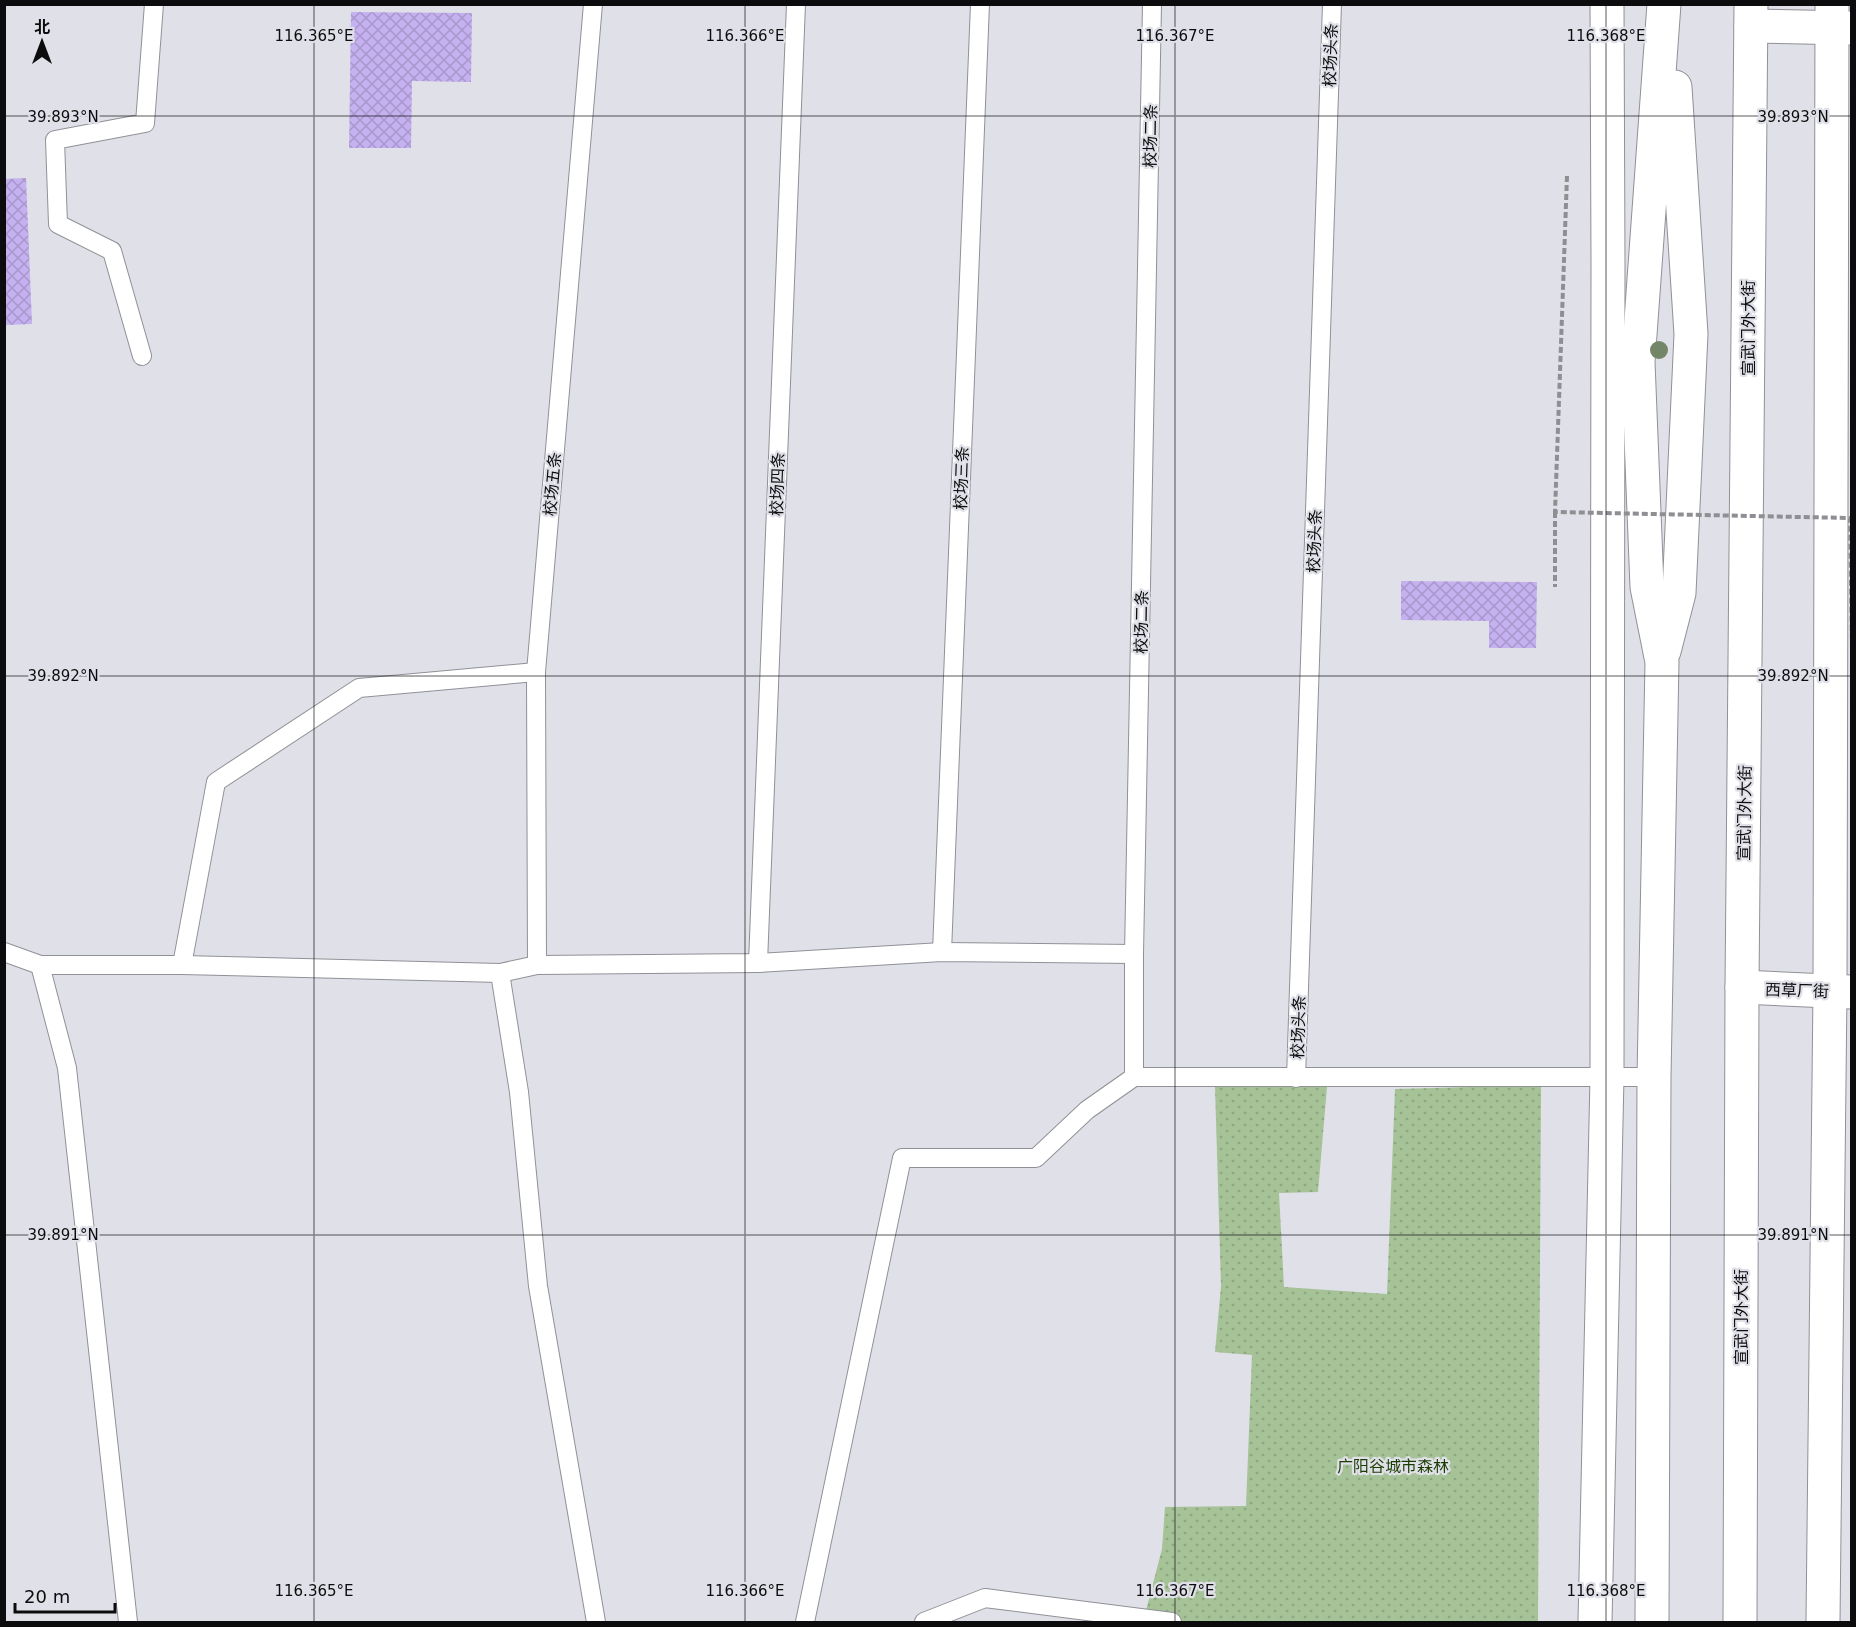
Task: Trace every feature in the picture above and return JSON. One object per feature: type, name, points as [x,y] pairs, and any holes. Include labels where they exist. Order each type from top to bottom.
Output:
[{"type":"main road","points":[[1595,1623],[1607,1077],[1607,4]]},
{"type":"main road","points":[[1652,1623],[1654,1077],[1662,662],[1647,587],[1638,362],[1664,4]]},
{"type":"main road","points":[[1662,662],[1679,593],[1691,334],[1669,4]]},
{"type":"main road","points":[[1751,15],[1838,20],[1841,991],[1823,1623]]},
{"type":"main road","name":"宣武门外大街","points":[[1740,1623],[1742,987],[1751,15]]},
{"type":"main road","name":"西草厂街","points":[[1742,987],[1841,991]]},
{"type":"lane","points":[[142,356],[112,251],[58,224],[55,140],[145,123],[154,4]]},
{"type":"lane","name":"校场五条","points":[[537,965],[536,672],[593,4]]},
{"type":"lane","name":"校场四条","points":[[758,963],[796,4]]},
{"type":"lane","name":"校场三条","points":[[942,952],[980,4]]},
{"type":"lane","name":"校场二条","points":[[1134,1077],[1134,954],[1152,4]]},
{"type":"lane","name":"校场头条","points":[[1296,1078],[1332,4]]},
{"type":"lane","points":[[182,965],[216,782],[359,688],[536,672]]},
{"type":"lane","points":[[4,952],[40,965],[182,965],[500,973],[537,965],[758,963],[942,952],[1134,954]]},
{"type":"lane","points":[[40,965],[67,1068],[128,1623]]},
{"type":"lane","points":[[500,973],[519,1092],[538,1286],[596,1623]]},
{"type":"lane","points":[[805,1623],[902,1158],[1036,1158],[1087,1110],[1134,1077],[1654,1077]]},
{"type":"lane","points":[[924,1623],[985,1598],[1172,1623]]},
{"type":"path","points":[[1555,587],[1555,512],[1567,176]]},
{"type":"path","points":[[1555,512],[1850,518],[1851,648]]},
{"type":"green space","name":"广阳谷城市森林","points":[[1541,1085],[1538,1622],[1143,1622],[1162,1549],[1165,1507],[1246,1506],[1252,1355],[1215,1352],[1221,1286],[1215,1087],[1327,1087],[1318,1192],[1279,1193],[1284,1287],[1387,1294],[1395,1089]]},
{"type":"building","points":[[351,12],[472,13],[471,82],[412,81],[411,148],[349,148]]},
{"type":"building","points":[[26,178],[32,324],[5,325],[5,179]]},
{"type":"building","points":[[1401,581],[1537,582],[1536,648],[1489,648],[1489,621],[1401,620]]}]
